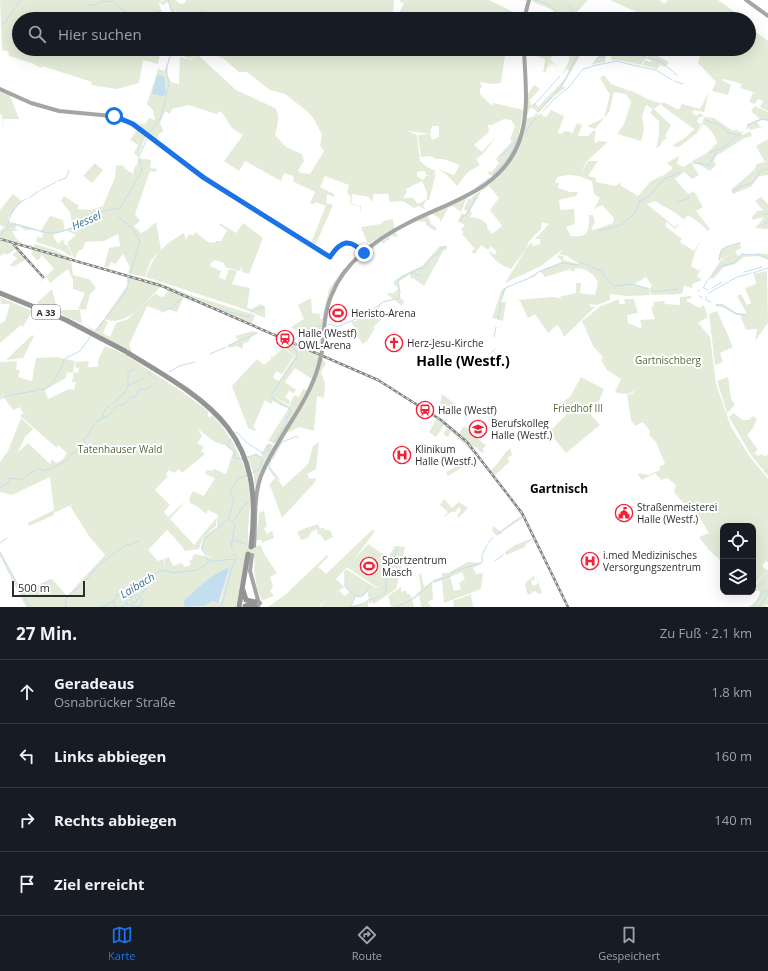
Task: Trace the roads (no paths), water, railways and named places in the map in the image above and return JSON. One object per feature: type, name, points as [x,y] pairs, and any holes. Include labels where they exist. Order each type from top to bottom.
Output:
[{"type":"highway","name":"A 33","points":[[0,293],[42,310],[95,336],[164,376],[209,406],[233,435],[245,458],[250,474],[253,504],[251,546]]},
{"type":"highway","points":[[242,607],[243,590],[250,554]]},
{"type":"highway","points":[[242,607],[250,554]]},
{"type":"highway","points":[[243,590],[246,600],[256,604]]},
{"type":"highway","points":[[242,607],[248,603],[256,604]]},
{"type":"main road","points":[[526,12],[529,0]]},
{"type":"main road","points":[[746,0],[768,16]]},
{"type":"main road","points":[[251,546],[257,494],[262,475],[272,452],[308,396],[320,360],[330,300],[335,287],[346,270],[370,247],[410,222],[466,197],[493,179],[510,160],[519,141],[525,116],[524,56]]},
{"type":"main road","points":[[0,89],[31,103],[60,111],[112,116],[129,122],[204,178],[330,257],[337,247],[347,243],[355,245],[364,253]]},
{"type":"main road","points":[[250,554],[250,571],[256,593],[256,604]]},
{"type":"water","points":[[157,75],[164,76],[166,94],[163,96],[152,94]]},
{"type":"water","points":[[227,568],[229,569],[219,602],[216,603],[213,601],[205,606],[185,607],[183,601],[209,579]]},
{"type":"waterway","points":[[12,12],[21,0]]},
{"type":"waterway","points":[[111,0],[125,12]]},
{"type":"waterway","name":"Hessel","points":[[168,0],[172,12]]},
{"type":"waterway","points":[[534,0],[543,2],[556,12]]},
{"type":"waterway","points":[[88,5],[95,5],[102,1],[110,2]]},
{"type":"waterway","name":"Laibach","points":[[569,4],[573,12]]},
{"type":"waterway","points":[[5,22],[12,12]]},
{"type":"waterway","name":"Hessel","points":[[149,133],[160,119],[163,110],[169,84],[166,69],[170,56]]},
{"type":"waterway","name":"Laibach","points":[[538,112],[561,87],[577,56]]},
{"type":"waterway","name":"Laibach","points":[[599,56],[605,57]]},
{"type":"waterway","points":[[593,64],[598,57]]},
{"type":"waterway","name":"Laibach","points":[[647,58],[662,62],[673,72]]},
{"type":"waterway","points":[[592,66],[617,61],[641,67]]},
{"type":"waterway","points":[[543,111],[555,98],[569,87],[583,69],[591,67]]},
{"type":"waterway","points":[[642,67],[656,70],[672,80]]},
{"type":"waterway","points":[[534,105],[560,76]]},
{"type":"waterway","points":[[674,81],[683,84]]},
{"type":"waterway","name":"Laibach","points":[[527,133],[526,130],[536,118]]},
{"type":"waterway","points":[[747,129],[748,125],[762,119],[768,120]]},
{"type":"waterway","points":[[705,120],[721,126],[727,132],[736,135]]},
{"type":"waterway","points":[[708,153],[726,146],[743,132]]},
{"type":"waterway","name":"Hessel","points":[[139,157],[147,138]]},
{"type":"waterway","name":"Laibach","points":[[511,146],[517,139]]},
{"type":"waterway","name":"Laibach","points":[[493,175],[509,157],[518,139]]},
{"type":"waterway","points":[[501,156],[511,146]]},
{"type":"waterway","points":[[694,163],[709,165],[716,152]]},
{"type":"waterway","name":"Hessel","points":[[0,235],[13,224],[50,233],[60,232],[96,213],[120,208],[142,171],[139,158]]},
{"type":"waterway","points":[[733,192],[739,187],[752,183],[762,170],[768,169]]},
{"type":"waterway","points":[[58,181],[66,178],[69,170]]},
{"type":"waterway","points":[[599,231],[621,225],[635,213],[640,201],[649,196],[664,179],[679,173]]},
{"type":"waterway","name":"Laibach","points":[[476,188],[489,178]]},
{"type":"waterway","points":[[41,190],[56,182]]},
{"type":"waterway","points":[[733,189],[738,189]]},
{"type":"waterway","points":[[29,198],[39,191]]},
{"type":"waterway","name":"Laibach","points":[[461,218],[467,214],[477,196]]},
{"type":"waterway","points":[[677,202],[689,198]]},
{"type":"waterway","points":[[7,227],[13,211],[22,201],[26,199]]},
{"type":"waterway","points":[[763,214],[768,214]]},
{"type":"waterway","points":[[118,217],[133,229],[140,241],[130,274]]},
{"type":"waterway","points":[[762,226],[768,221]]},
{"type":"waterway","points":[[719,259],[723,249],[740,243]]},
{"type":"waterway","name":"Laibach","points":[[424,268],[432,257],[438,254],[441,249],[446,246]]},
{"type":"waterway","points":[[708,280],[721,266],[734,263],[742,254],[760,255],[767,258]]},
{"type":"waterway","points":[[541,271],[561,263],[578,265],[582,263],[601,271],[604,276]]},
{"type":"waterway","points":[[744,272],[762,267]]},
{"type":"waterway","name":"Laibach","points":[[328,325],[331,324],[337,327],[367,314],[383,302],[399,298],[400,293],[398,280],[418,269],[423,268]]},
{"type":"waterway","points":[[753,273],[768,268]]},
{"type":"waterway","points":[[501,301],[505,288],[534,276],[540,271]]},
{"type":"waterway","name":"Laibach","points":[[412,273],[421,276]]},
{"type":"waterway","points":[[738,277],[751,273]]},
{"type":"waterway","points":[[105,319],[124,294],[129,282],[129,277]]},
{"type":"waterway","points":[[605,277],[614,286],[632,284],[648,289]]},
{"type":"waterway","points":[[709,293],[737,277]]},
{"type":"waterway","points":[[703,288],[707,281]]},
{"type":"waterway","points":[[712,288],[722,282]]},
{"type":"waterway","points":[[704,288],[708,290]]},
{"type":"waterway","points":[[650,289],[655,292],[678,289]]},
{"type":"waterway","points":[[185,295],[211,307],[249,317],[250,314]]},
{"type":"waterway","points":[[706,296],[706,300],[711,302]]},
{"type":"waterway","points":[[161,312],[171,308],[183,297]]},
{"type":"waterway","points":[[498,319],[501,303]]},
{"type":"waterway","points":[[716,305],[723,305],[736,314],[746,315]]},
{"type":"waterway","points":[[251,312],[264,307]]},
{"type":"waterway","points":[[95,332],[104,320]]},
{"type":"waterway","name":"Laibach","points":[[292,344],[304,330],[321,326]]},
{"type":"waterway","points":[[494,337],[496,327]]},
{"type":"waterway","points":[[262,329],[275,335]]},
{"type":"waterway","points":[[228,346],[257,333]]},
{"type":"waterway","points":[[66,358],[80,351],[91,336]]},
{"type":"waterway","points":[[284,338],[291,341],[294,340]]},
{"type":"waterway","name":"Laibach","points":[[287,407],[278,403],[271,395],[297,357],[297,352],[291,345]]},
{"type":"waterway","points":[[210,354],[226,347]]},
{"type":"waterway","points":[[491,353],[495,349]]},
{"type":"waterway","points":[[0,399],[10,395],[46,388],[53,382],[65,359]]},
{"type":"waterway","points":[[169,372],[179,366],[195,362]]},
{"type":"waterway","points":[[128,385],[128,372],[135,369]]},
{"type":"waterway","points":[[150,371],[148,373],[157,380]]},
{"type":"waterway","points":[[113,404],[117,401],[118,397],[123,395],[129,385],[145,378]]},
{"type":"waterway","points":[[116,408],[118,405],[123,405],[132,397],[135,397],[140,389],[147,389],[152,385]]},
{"type":"waterway","points":[[102,418],[105,409],[111,405]]},
{"type":"waterway","name":"Laibach","points":[[273,443],[286,424],[287,417],[291,412],[288,407]]},
{"type":"waterway","points":[[51,469],[65,461],[85,442],[84,440],[98,420],[108,416],[115,409]]},
{"type":"waterway","name":"Laibach","points":[[234,434],[237,432],[247,443],[263,453],[265,453],[265,450],[269,451],[267,446],[272,445]]},
{"type":"waterway","points":[[278,447],[284,441],[296,436],[298,438]]},
{"type":"waterway","name":"Laibach","points":[[231,439],[227,445],[235,452],[234,458],[242,459]]},
{"type":"waterway","name":"Laibach","points":[[246,457],[256,455],[263,458],[260,468],[251,474]]},
{"type":"waterway","points":[[271,459],[269,467],[279,479]]},
{"type":"waterway","points":[[0,487],[7,484],[10,478],[21,480],[38,468],[44,471],[50,469]]},
{"type":"waterway","name":"Laibach","points":[[229,518],[234,499],[230,491],[239,478],[248,475]]},
{"type":"waterway","points":[[235,519],[244,505],[249,502]]},
{"type":"waterway","name":"Laibach","points":[[202,549],[204,539],[229,519],[235,524],[231,547],[233,550]]},
{"type":"waterway","points":[[497,535],[517,520]]},
{"type":"waterway","points":[[0,543],[7,538]]},
{"type":"waterway","points":[[232,543],[235,540],[246,544]]},
{"type":"waterway","points":[[125,546],[139,541]]},
{"type":"waterway","points":[[482,555],[487,545]]},
{"type":"waterway","points":[[87,579],[100,564],[124,546]]},
{"type":"waterway","points":[[369,600],[379,597],[385,593],[385,583],[398,547]]},
{"type":"waterway","name":"Laibach","points":[[202,550],[206,555]]},
{"type":"waterway","points":[[0,552],[30,607]]},
{"type":"waterway","name":"Laibach","points":[[219,607],[222,605],[232,567],[237,559],[234,554]]},
{"type":"waterway","points":[[495,561],[503,555]]},
{"type":"waterway","name":"Laibach","points":[[104,607],[117,598],[116,596],[148,580],[148,577],[163,570],[174,573],[198,570],[209,562],[205,556]]},
{"type":"waterway","points":[[482,556],[482,562]]},
{"type":"waterway","points":[[210,561],[229,559],[235,560]]},
{"type":"waterway","points":[[451,574],[455,571],[481,563]]},
{"type":"waterway","points":[[345,571],[345,587],[355,596],[361,597],[367,592],[370,585]]},
{"type":"waterway","points":[[433,582],[450,576]]},
{"type":"waterway","points":[[24,593],[50,580]]},
{"type":"waterway","points":[[68,597],[85,581]]},
{"type":"waterway","points":[[137,600],[134,596],[130,598],[133,604],[137,601],[146,589],[144,582]]},
{"type":"waterway","points":[[396,607],[415,598],[432,582]]},
{"type":"waterway","points":[[759,607],[766,597],[767,590]]},
{"type":"waterway","points":[[753,607],[763,593]]},
{"type":"waterway","points":[[121,607],[127,604],[138,607],[142,604],[142,598],[137,594],[129,596],[126,600],[127,604]]},
{"type":"waterway","points":[[65,607],[67,597]]},
{"type":"waterway","points":[[351,607],[355,597]]},
{"type":"waterway","points":[[352,607],[365,603],[368,600]]},
{"type":"waterway","name":"Laibach","points":[[113,601],[116,607]]},
{"type":"waterway","name":"Laibach","points":[[100,607],[105,605]]},
{"type":"railway","points":[[0,239],[162,286],[378,380],[441,420],[467,442],[522,513],[568,607]]},
{"type":"railway","points":[[14,245],[43,277]]},
{"type":"place","name":"Heristo-Arena","points":[[338,313]]},
{"type":"place","name":"Halle (Westf) OWL-Arena","points":[[285,339]]},
{"type":"place","name":"Herz-Jesu-Kirche","points":[[394,343]]},
{"type":"place","name":"Halle (Westf)","points":[[425,410]]},
{"type":"place","name":"Berufskolleg Halle (Westf.)","points":[[478,429]]},
{"type":"place","name":"Klinikum Halle (Westf.)","points":[[402,455]]},
{"type":"place","name":"Straßenmeisterei Halle (Westf.)","points":[[624,513]]},
{"type":"place","name":"i.med Medizinisches Versorgungszentrum","points":[[590,561]]},
{"type":"place","name":"Sportzentrum Masch","points":[[369,566]]},
{"type":"district","name":"Halle (Westf.)","points":[[463,360]]},
{"type":"district","name":"Gartnisch","points":[[559,488]]},
{"type":"park label","name":"Gartnischberg","points":[[668,360]]},
{"type":"park label","name":"Friedhof III","points":[[578,408]]},
{"type":"park label","name":"Tatenhauser Wald","points":[[120,449]]}]
